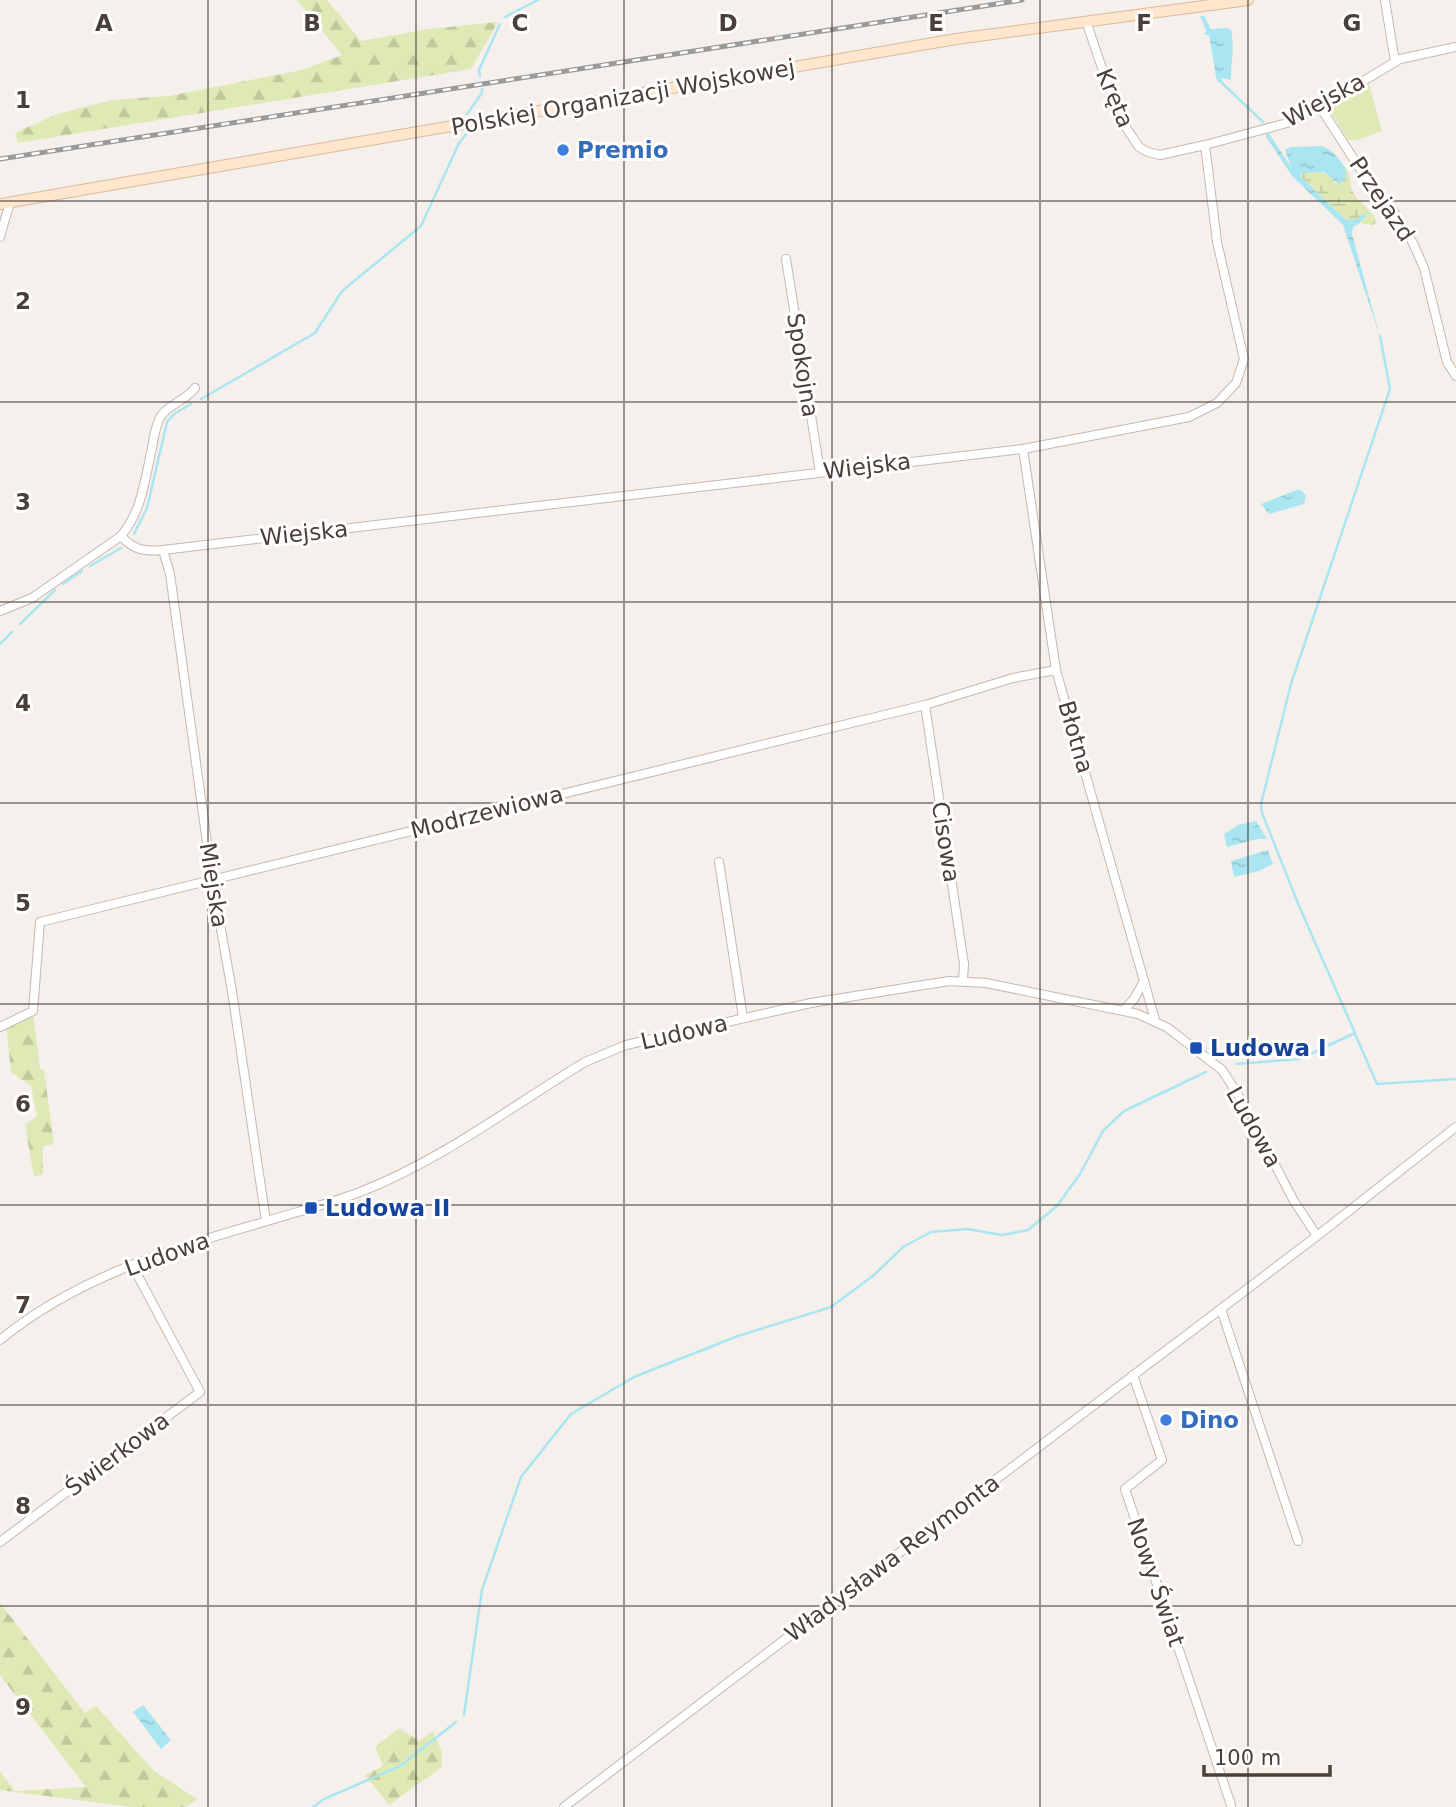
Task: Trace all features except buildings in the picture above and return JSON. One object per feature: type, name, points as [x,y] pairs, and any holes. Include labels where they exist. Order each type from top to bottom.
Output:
[{"type":"main road","name":"Polskiej Organizacji Wojskowej","points":[[5,203],[956,39],[1248,0]]},
{"type":"street","points":[[1385,0],[1395,62]]},
{"type":"street","name":"Kręta","points":[[1086,21],[1118,111],[1139,147],[1160,155],[1205,145]]},
{"type":"street","name":"Wiejska","points":[[121,536],[139,551],[163,550],[1023,449],[1189,417],[1216,403],[1236,383],[1244,359],[1217,243],[1205,145],[1287,123],[1320,107],[1395,62],[1456,47]]},
{"type":"street","name":"Przejazd","points":[[1320,107],[1375,192],[1393,210],[1413,243],[1424,268],[1447,362],[1456,376]]},
{"type":"street","points":[[0,237],[5,203]]},
{"type":"street","name":"Spokojna","points":[[786,258],[820,472]]},
{"type":"street","points":[[0,611],[32,598],[121,536],[135,515],[162,415],[191,394],[195,388]]},
{"type":"street","name":"Błotna","points":[[1023,449],[1056,670],[1154,1020]]},
{"type":"street","name":"Miejska","points":[[163,550],[170,574],[212,879],[232,991],[266,1221]]},
{"type":"street","name":"Modrzewiowa","points":[[0,1027],[33,1011],[40,922],[925,705],[1013,678],[1056,670]]},
{"type":"street","name":"Cisowa","points":[[925,705],[964,964],[963,980]]},
{"type":"street","points":[[719,862],[743,1018]]},
{"type":"street","name":"Ludowa","points":[[0,1340],[52,1303],[132,1265],[358,1193],[401,1174],[605,1052],[743,1018],[915,985],[963,980],[1124,1010],[1154,1020],[1210,1059],[1229,1080],[1294,1201],[1317,1236]]},
{"type":"street","points":[[1124,1010],[1144,981]]},
{"type":"street","name":"Władysława Reymonta","points":[[564,1807],[1317,1236],[1456,1127]]},
{"type":"street","name":"Świerkowa","points":[[0,1542],[200,1392],[132,1265]]},
{"type":"street","points":[[1221,1309],[1298,1541]]},
{"type":"street","name":"Nowy Świat","points":[[1133,1375],[1161,1460],[1125,1489],[1231,1805]]},
{"type":"green space","points":[[297,0],[327,0],[361,41],[429,29],[498,22],[471,69],[18,143],[15,133],[57,114],[112,100],[169,96],[302,70],[342,55]]},
{"type":"green space","points":[[1369,84],[1382,131],[1357,140],[1348,140],[1330,111],[1332,106]]},
{"type":"green space","points":[[1345,167],[1354,195],[1377,222],[1373,225],[1360,223],[1366,213],[1354,220],[1345,219],[1301,177],[1302,173],[1321,172],[1336,184],[1341,181]]},
{"type":"green space","points":[[33,1011],[40,1069],[44,1070],[54,1144],[43,1146],[43,1174],[34,1177],[25,1125],[37,1116],[31,1086],[11,1072],[6,1024]]},
{"type":"green space","points":[[0,1603],[85,1713],[96,1706],[153,1770],[197,1799],[186,1807],[132,1807],[0,1790],[0,1771],[15,1791],[86,1787],[0,1675]]},
{"type":"green space","points":[[399,1728],[419,1741],[433,1731],[442,1752],[442,1767],[389,1805],[365,1775],[383,1766],[375,1747]]},
{"type":"water","points":[[1200,16],[1204,16],[1211,29],[1231,30],[1231,80],[1221,78],[1224,85],[1218,82],[1216,77],[1209,35],[1205,35],[1206,30]]},
{"type":"water","points":[[1268,132],[1291,167],[1285,150],[1291,147],[1322,146],[1333,152],[1345,167],[1346,179],[1341,181],[1340,185],[1324,172],[1302,173],[1301,177],[1345,219],[1354,220],[1369,211],[1360,223],[1353,227],[1352,234],[1380,337],[1343,225],[1292,176],[1266,137]]},
{"type":"water","points":[[1299,489],[1306,495],[1304,504],[1269,514],[1261,504]]},
{"type":"water","points":[[1256,821],[1267,839],[1227,847],[1224,834],[1238,825]]},
{"type":"water","points":[[1268,850],[1273,864],[1259,871],[1234,877],[1231,861]]},
{"type":"water","points":[[143,1705],[171,1740],[161,1749],[133,1712]]},
{"type":"waterway","points":[[505,17],[538,0]]},
{"type":"waterway","points":[[480,76],[479,70],[500,24]]},
{"type":"waterway","points":[[1222,83],[1263,122]]},
{"type":"waterway","points":[[467,114],[482,89]]},
{"type":"waterway","points":[[201,399],[315,333],[342,291],[421,226],[459,143],[468,132]]},
{"type":"waterway","points":[[1236,1064],[1299,1059],[1355,1033],[1299,906],[1262,813],[1261,804],[1291,684],[1390,389],[1380,336]]},
{"type":"waterway","points":[[134,534],[147,508],[167,422],[174,414],[191,404]]},
{"type":"waterway","points":[[90,566],[121,548]]},
{"type":"waterway","points":[[63,584],[82,571]]},
{"type":"waterway","points":[[20,624],[55,590]]},
{"type":"waterway","points":[[0,644],[12,632]]},
{"type":"waterway","points":[[1355,1034],[1377,1084],[1456,1079]]},
{"type":"waterway","points":[[464,1715],[482,1590],[521,1477],[571,1414],[634,1377],[738,1336],[831,1307],[874,1275],[903,1247],[931,1232],[967,1229],[1002,1235],[1028,1230],[1057,1206],[1080,1174],[1103,1131],[1124,1111],[1206,1072]]},
{"type":"waterway","points":[[313,1807],[324,1799],[400,1766],[456,1722]]},
{"type":"railway","points":[[0,159],[1022,0]]},
{"type":"place","name":"Premio","points":[[563,150]]},
{"type":"place","name":"Ludowa I","points":[[1196,1048]]},
{"type":"place","name":"Ludowa II","points":[[311,1208]]},
{"type":"place","name":"Dino","points":[[1166,1420]]}]
